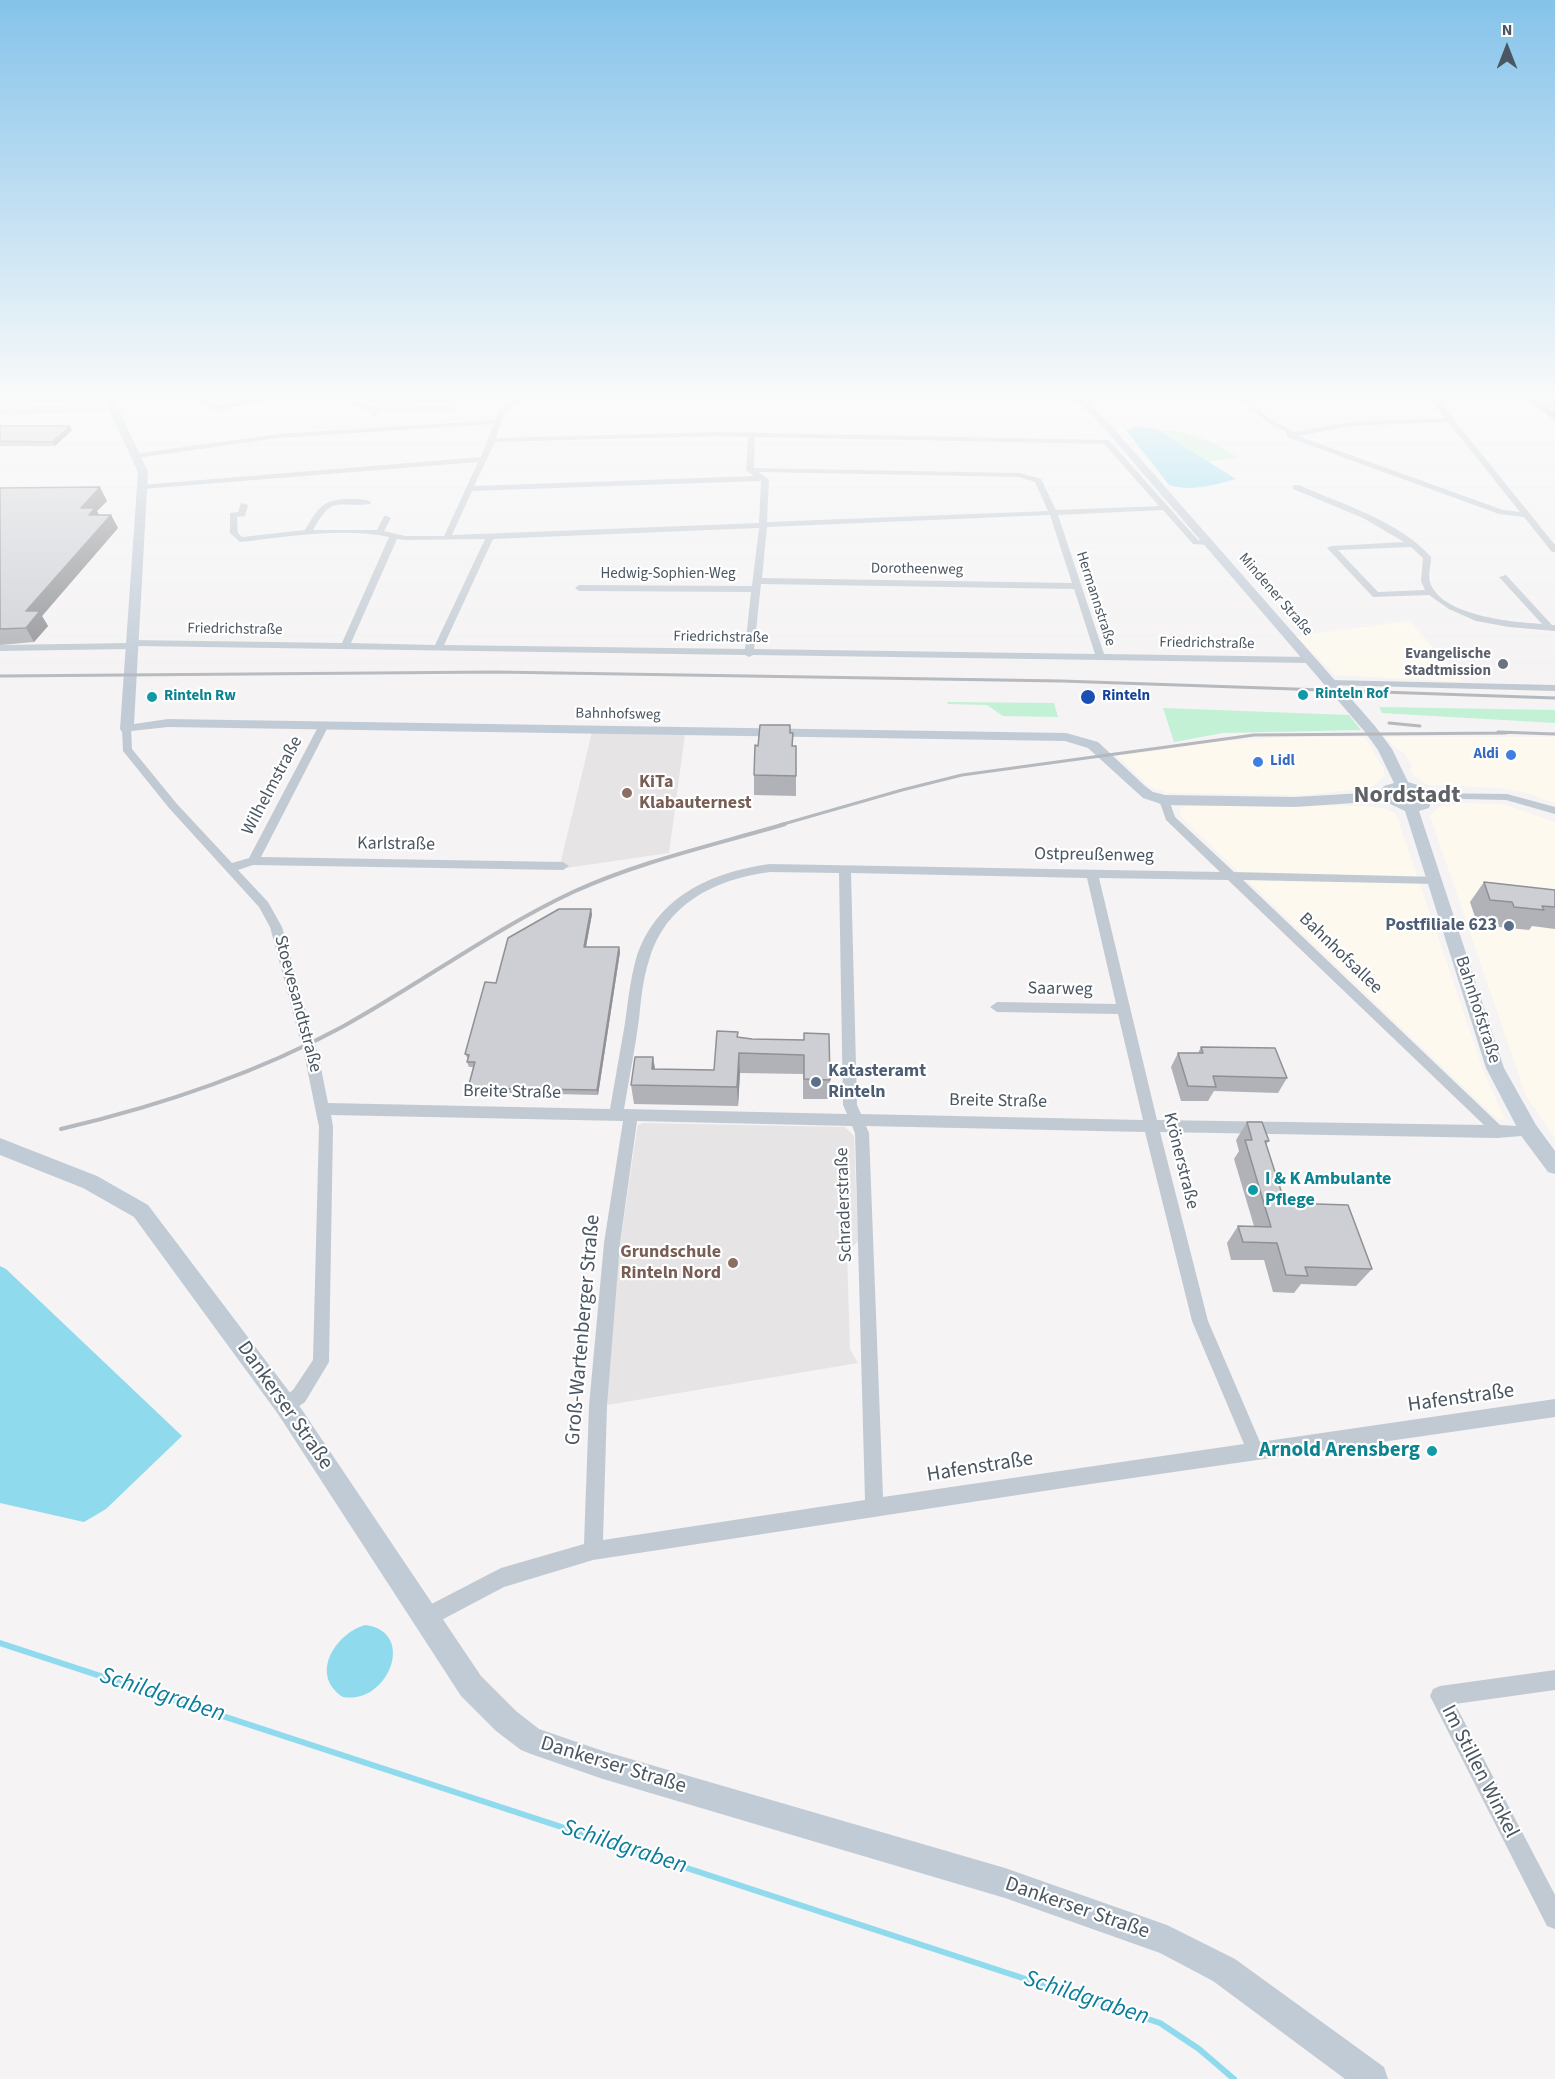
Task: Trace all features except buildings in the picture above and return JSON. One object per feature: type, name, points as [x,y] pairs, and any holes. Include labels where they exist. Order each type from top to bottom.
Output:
[{"type":"main road","name":"Stoevesandtstraße","points":[[127,729],[143,492]]},
{"type":"main road","name":"Mindener Straße","points":[[1164,492],[1330,682]]},
{"type":"main road","points":[[1330,682],[1385,749],[1402,785]]},
{"type":"main road","name":"Bahnhofsweg","points":[[127,729],[168,723],[1051,736],[1085,741],[1105,755],[1148,795],[1164,800]]},
{"type":"main road","points":[[1402,785],[1416,789],[1425,796],[1424,805],[1411,808],[1395,803],[1389,796],[1389,789],[1402,785]]},
{"type":"main road","points":[[1164,800],[1295,802],[1389,796]]},
{"type":"main road","name":"Bahnhofstraße","points":[[1411,808],[1495,1068],[1529,1131],[1555,1166]]},
{"type":"main road","name":"Dankerser Straße","points":[[0,1146],[90,1182],[141,1211],[286,1406],[354,1505],[424,1618],[471,1686],[506,1721],[531,1740],[603,1765],[1005,1883],[1167,1940],[1224,1970],[1372,2079]]},
{"type":"street","points":[[449,537],[447,534],[467,492]]},
{"type":"street","points":[[749,654],[764,492]]},
{"type":"street","name":"Hermannstraße","points":[[1043,492],[1054,514],[1101,658]]},
{"type":"street","points":[[1151,492],[1196,542],[1208,543]]},
{"type":"street","points":[[1307,492],[1391,530],[1412,544],[1427,557],[1425,580],[1430,592],[1459,612],[1476,619],[1511,625],[1552,628]]},
{"type":"street","points":[[1448,492],[1503,512],[1527,515]]},
{"type":"street","points":[[1509,492],[1555,550]]},
{"type":"street","points":[[308,532],[322,506],[348,500],[367,502]]},
{"type":"street","points":[[243,505],[242,513],[233,515],[234,533],[240,540],[308,532],[380,532],[394,536],[490,537],[1165,508]]},
{"type":"street","points":[[380,532],[387,518]]},
{"type":"street","points":[[345,646],[394,536]]},
{"type":"street","points":[[438,648],[490,537]]},
{"type":"street","points":[[1412,544],[1331,548],[1376,595],[1430,592]]},
{"type":"street","points":[[1503,577],[1552,628]]},
{"type":"street","name":"Dorotheenweg","points":[[757,585],[1076,586]]},
{"type":"street","name":"Hedwig-Sophien-Weg","points":[[579,588],[757,585]]},
{"type":"street","name":"Friedrichstraße","points":[[0,648],[131,645],[345,646],[749,654],[1310,660]]},
{"type":"street","points":[[1330,682],[1555,688]]},
{"type":"street","name":"Wilhelmstraße","points":[[253,861],[323,727]]},
{"type":"street","name":"Stoevesandtstraße","points":[[127,729],[128,749],[172,806],[264,905],[276,927],[323,1109],[326,1127],[321,1362],[299,1396],[286,1406]]},
{"type":"street","points":[[1425,796],[1507,796],[1555,811]]},
{"type":"street","name":"Bahnhofsallee","points":[[1164,800],[1166,812],[1170,818],[1492,1124],[1497,1132]]},
{"type":"street","name":"Karlstraße","points":[[230,868],[253,861],[563,866]]},
{"type":"street","name":"Ostpreußenweg","points":[[752,869],[1435,880]]},
{"type":"street","name":"Groß-Wartenberger Straße","points":[[593,1551],[598,1406],[623,1115],[645,950],[671,909],[683,898],[721,878],[752,869]]},
{"type":"street","name":"Schraderstraße","points":[[845,869],[850,1105],[862,1133],[874,1507]]},
{"type":"street","name":"Krönerstraße","points":[[1092,874],[1200,1321],[1255,1450]]},
{"type":"street","name":"Saarweg","points":[[997,1007],[1123,1009]]},
{"type":"street","name":"Breite Straße","points":[[323,1109],[1529,1131]]},
{"type":"street","name":"Hafenstraße","points":[[424,1618],[501,1578],[593,1551],[1255,1450],[1555,1408]]},
{"type":"street","name":"Im Stillen Winkel","points":[[1555,1680],[1440,1696],[1555,1918]]},
{"type":"shaded area","points":[[1409,621],[1464,682],[1335,675],[1296,636]]},
{"type":"shaded area","name":"KiTa Klabauternest","points":[[592,732],[685,734],[669,853],[559,869]]},
{"type":"shaded area","points":[[1285,737],[1365,737],[1383,768],[1385,776],[1370,788],[1304,795],[1168,793],[1148,786],[1118,756],[1223,741]]},
{"type":"shaded area","points":[[1385,737],[1555,737],[1555,803],[1527,793],[1500,788],[1428,785],[1413,775],[1410,770],[1412,765],[1403,752],[1394,747]]},
{"type":"shaded area","points":[[1464,803],[1503,804],[1555,822],[1555,1138],[1526,1096],[1430,816],[1440,806]]},
{"type":"shaded area","points":[[1185,806],[1366,806],[1385,809],[1396,814],[1485,1075],[1505,1119],[1498,1120],[1181,817],[1179,809]]},
{"type":"shaded area","name":"Grundschule Rinteln Nord","points":[[643,1123],[845,1127],[854,1136],[858,1241],[847,1253],[850,1349],[858,1363],[607,1405],[617,1265],[637,1129],[638,1125]]},
{"type":"green space","points":[[947,702],[1054,703],[1058,717],[1003,716],[987,705],[948,704]]},
{"type":"green space","points":[[1379,707],[1555,710],[1555,723],[1382,713]]},
{"type":"green space","points":[[1163,708],[1349,715],[1361,730],[1223,733],[1174,742]]},
{"type":"water","points":[[0,1266],[6,1269],[182,1436],[106,1509],[84,1522],[0,1503]]},
{"type":"water","points":[[365,1625],[381,1630],[390,1640],[393,1653],[391,1666],[384,1679],[373,1690],[359,1696],[343,1697],[333,1688],[328,1678],[327,1667],[330,1656],[344,1637]]},
{"type":"waterway","name":"Schildgraben","points":[[0,1643],[1160,2023],[1199,2049],[1234,2079]]},
{"type":"railway","points":[[0,676],[496,672],[1062,681],[1555,698]]},
{"type":"railway","points":[[1389,723],[1420,726]]},
{"type":"railway","points":[[1498,732],[1555,734]]},
{"type":"railway","points":[[780,825],[962,775],[1254,735],[1506,733]]},
{"type":"railway","points":[[61,1129],[170,1099],[274,1060],[342,1027],[543,907],[599,881],[651,862],[785,824]]},
{"type":"place","name":"Evangelische Stadtmission","points":[[1503,664]]},
{"type":"place","name":"Rinteln Rof","points":[[1303,695]]},
{"type":"place","name":"Rinteln Rw","points":[[152,697]]},
{"type":"place","name":"Rinteln","points":[[1088,697]]},
{"type":"place","name":"Aldi","points":[[1511,755]]},
{"type":"place","name":"Lidl","points":[[1258,762]]},
{"type":"place","name":"KiTa Klabauternest","points":[[627,793]]},
{"type":"place","name":"Postfiliale 623","points":[[1509,926]]},
{"type":"place","name":"Katasteramt Rinteln","points":[[816,1082]]},
{"type":"place","name":"I & K Ambulante Pflege","points":[[1253,1190]]},
{"type":"place","name":"Grundschule Rinteln Nord","points":[[733,1263]]},
{"type":"place","name":"Arnold Arensberg","points":[[1432,1451]]},
{"type":"district","name":"Nordstadt","points":[[1407,797]]}]
